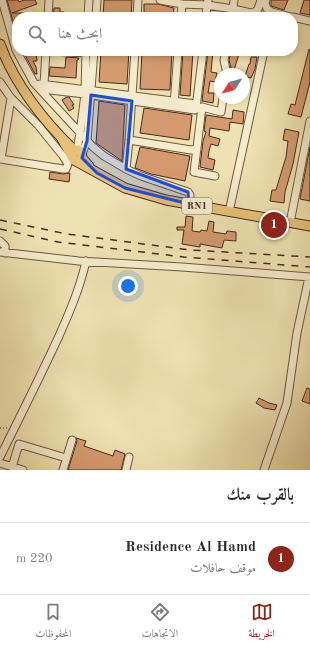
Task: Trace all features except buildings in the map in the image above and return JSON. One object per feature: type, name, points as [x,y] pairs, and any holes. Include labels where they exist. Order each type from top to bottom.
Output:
[{"type":"main road","name":"RN1","points":[[0,44],[17,80],[45,120],[77,156],[90,167],[125,188],[166,200],[310,226]]},
{"type":"street","points":[[2,0],[12,36]]},
{"type":"street","points":[[48,12],[49,0]]},
{"type":"street","points":[[88,12],[89,0]]},
{"type":"street","points":[[96,12],[97,0]]},
{"type":"street","points":[[137,12],[138,0]]},
{"type":"street","points":[[160,0],[182,4],[208,3],[244,12]]},
{"type":"street","points":[[233,12],[234,0]]},
{"type":"street","points":[[256,12],[261,0]]},
{"type":"street","points":[[266,0],[266,9],[272,12]]},
{"type":"street","points":[[181,12],[182,4]]},
{"type":"street","points":[[298,18],[310,21]]},
{"type":"street","points":[[19,56],[34,83],[42,87],[174,104],[196,104],[202,56]]},
{"type":"street","points":[[45,56],[42,87],[87,141],[98,151],[126,170],[188,192],[190,195],[189,204]]},
{"type":"street","points":[[11,98],[0,159],[66,169],[72,166],[87,141],[88,92],[86,56]]},
{"type":"street","points":[[77,156],[93,56]]},
{"type":"street","points":[[126,170],[135,56]]},
{"type":"street","points":[[174,104],[178,56]]},
{"type":"street","points":[[225,56],[226,68]]},
{"type":"street","points":[[229,212],[263,56]]},
{"type":"street","points":[[0,82],[11,98],[38,125],[63,156],[68,164],[66,169]]},
{"type":"street","points":[[215,176],[194,172],[202,107],[221,112],[222,104]]},
{"type":"street","points":[[290,223],[310,121]]},
{"type":"street","points":[[129,140],[191,150],[197,149]]},
{"type":"street","points":[[0,241],[5,246],[3,252],[86,262],[310,277],[297,334],[287,403],[264,470]]},
{"type":"street","points":[[0,457],[10,434],[24,411],[54,347],[80,285],[86,262]]},
{"type":"street","points":[[63,470],[72,440]]},
{"type":"street","points":[[12,467],[19,444],[66,458]]},
{"type":"street","points":[[126,470],[130,457]]},
{"type":"street","points":[[0,463],[23,470]]},
{"type":"highlighted area","points":[[91,95],[132,101],[126,169],[188,192],[189,204],[125,188],[97,173],[82,158],[87,141]]},
{"type":"railway","points":[[0,220],[67,234],[190,250],[310,257]]},
{"type":"railway","points":[[0,229],[58,242],[184,257],[310,267]]},
{"type":"place","name":"Residence Al Hamd","points":[[274,225]]}]
